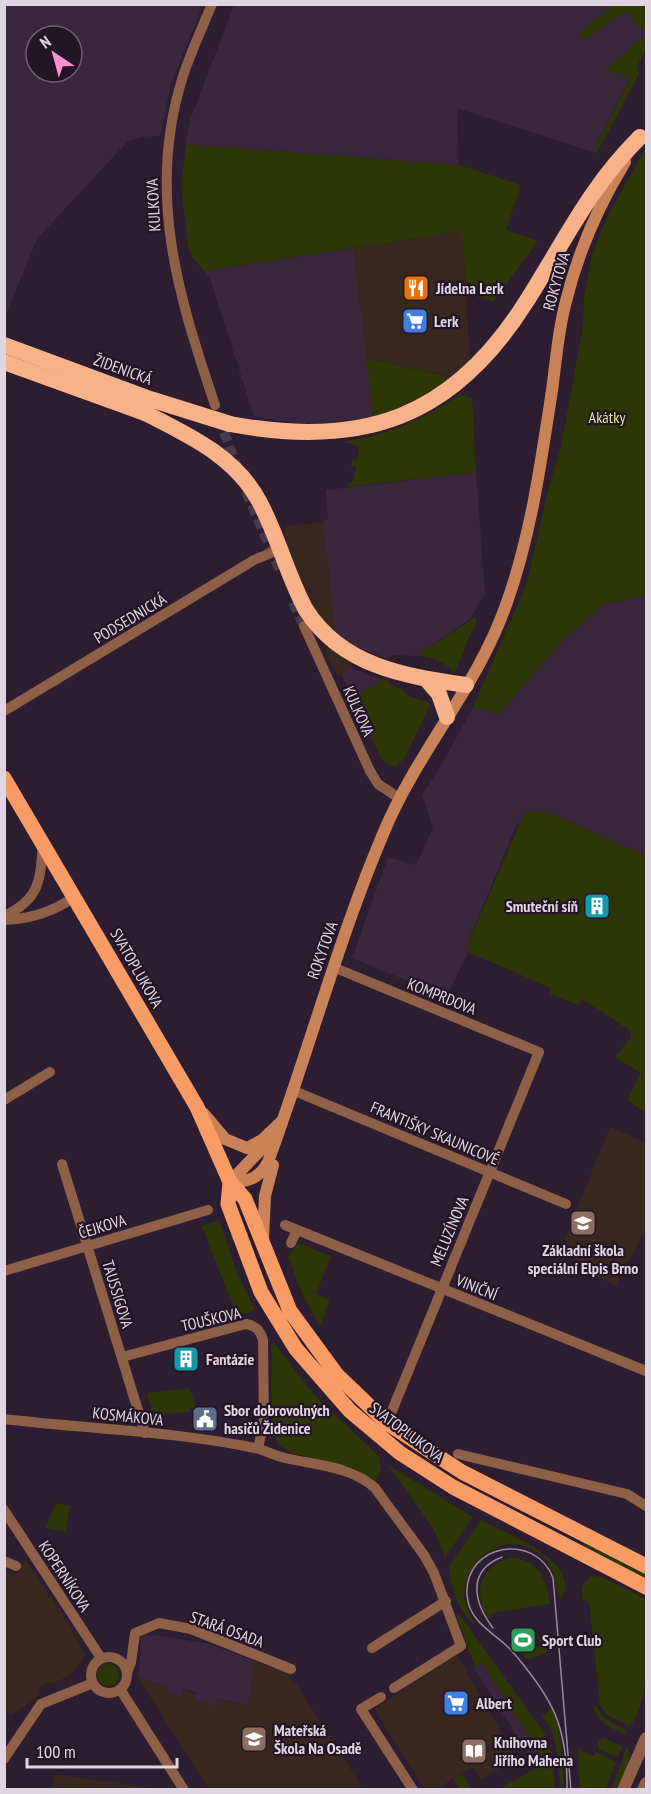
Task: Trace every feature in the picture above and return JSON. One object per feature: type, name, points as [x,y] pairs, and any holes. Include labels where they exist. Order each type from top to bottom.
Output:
[{"type":"highway","name":"ŽIDENICKÁ","points":[[4,345],[150,399],[230,424],[294,432],[342,431],[378,424],[412,411],[444,394],[470,373],[502,336],[528,300],[591,193],[611,167],[643,133]]},
{"type":"highway","name":"ŽIDENICKÁ","points":[[4,362],[145,413],[215,452],[240,475],[258,499],[306,610],[327,638],[355,657],[376,667],[426,680],[466,685]]},
{"type":"highway","points":[[426,680],[439,694],[447,717]]},
{"type":"main road","name":"ROKYTOVA","points":[[283,1120],[333,967],[374,856],[400,797],[466,685],[506,606],[522,553],[541,458],[560,326],[574,270],[600,207],[643,133]]},
{"type":"main road","name":"SVATOPLUKOVA","points":[[4,778],[197,1107],[230,1182],[245,1199],[263,1250],[290,1311],[308,1340],[337,1375],[387,1423],[462,1472],[646,1566]]},
{"type":"main road","points":[[197,1107],[225,1139],[247,1148],[262,1140],[283,1120]]},
{"type":"main road","points":[[230,1182],[247,1182],[263,1173],[283,1120]]},
{"type":"main road","points":[[263,1250],[265,1196],[285,1132],[283,1120]]},
{"type":"main road","name":"SVATOPLUKOVA","points":[[230,1182],[228,1204],[261,1292],[296,1349],[350,1411],[386,1443],[453,1487],[646,1587]]},
{"type":"street","name":"KULKOVA","points":[[212,4],[183,77],[169,135],[166,171],[169,233],[180,300],[215,405]]},
{"type":"street","name":"PODSEDNICKÁ","points":[[4,711],[254,560],[272,553]]},
{"type":"street","name":"KULKOVA","points":[[304,626],[370,771],[378,784],[400,797]]},
{"type":"street","points":[[4,916],[31,898],[39,884],[44,843]]},
{"type":"street","points":[[4,920],[20,919],[57,910],[75,896]]},
{"type":"street","name":"KOMPRDOVA","points":[[333,967],[539,1052]]},
{"type":"street","name":"MELUZÍNOVA","points":[[387,1423],[539,1052]]},
{"type":"street","points":[[4,1100],[50,1072]]},
{"type":"street","name":"FRANTIŠKY SKAUNICOVÉ","points":[[292,1090],[566,1204]]},
{"type":"street","name":"TAUSSIGOVA","points":[[62,1164],[145,1433]]},
{"type":"street","name":"ČEJKOVA","points":[[4,1271],[208,1210]]},
{"type":"street","name":"VINIČNÍ","points":[[285,1225],[646,1371]]},
{"type":"street","points":[[291,1243],[297,1230]]},
{"type":"street","name":"TOUŠKOVA","points":[[122,1357],[246,1324],[253,1326],[263,1340],[264,1422],[258,1448]]},
{"type":"street","name":"KOSMÁKOVA","points":[[4,1419],[145,1433],[258,1448],[280,1457],[353,1473],[375,1488],[424,1555],[446,1602]]},
{"type":"street","name":"SVATOPLUKOVA","points":[[458,1454],[627,1494],[646,1506]]},
{"type":"street","name":"KOPERNÍKOVA","points":[[4,1510],[101,1658]]},
{"type":"street","points":[[4,1561],[16,1566]]},
{"type":"street","points":[[372,1648],[446,1602],[461,1646],[394,1688]]},
{"type":"street","name":"STARÁ OSADA","points":[[127,1672],[135,1633],[159,1623],[192,1629],[291,1669]]},
{"type":"street","points":[[117,1658],[127,1672],[126,1679],[120,1689],[114,1692],[102,1691],[93,1683],[91,1672],[101,1658],[125,1657],[133,1651]]},
{"type":"street","points":[[4,1759],[41,1704],[93,1683]]},
{"type":"street","points":[[120,1689],[184,1790]]},
{"type":"street","points":[[381,1696],[361,1709],[413,1790]]},
{"type":"street","points":[[623,1790],[646,1738]]},
{"type":"street","points":[[643,1790],[646,1783]]},
{"type":"shaded area","points":[[5,4],[203,5],[171,84],[160,136],[140,137],[127,142],[37,239],[5,317]]},
{"type":"shaded area","points":[[234,5],[646,5],[646,34],[606,70],[630,77],[593,152],[457,108],[459,165],[186,144],[189,123]]},
{"type":"shaded area","name":"Lerk","points":[[463,231],[471,381],[366,358],[353,248]]},
{"type":"shaded area","points":[[353,248],[374,418],[337,424],[293,423],[254,416],[210,279],[204,271]]},
{"type":"shaded area","points":[[476,472],[485,594],[470,619],[416,656],[392,655],[387,659],[360,648],[351,665],[335,630],[323,520],[328,519],[326,490]]},
{"type":"shaded area","points":[[324,522],[335,630],[352,668],[337,675],[313,627],[288,558],[285,526]]},
{"type":"shaded area","points":[[646,596],[646,856],[548,812],[517,824],[469,939],[468,952],[447,997],[352,958],[388,857],[416,865],[433,827],[422,795],[441,766],[473,707],[499,714],[558,645],[603,604]]},
{"type":"shaded area","points":[[352,668],[382,679],[353,700],[341,673]]},
{"type":"shaded area","points":[[610,1127],[646,1143],[646,1229],[616,1285],[587,1273],[589,1265],[558,1252]]},
{"type":"shaded area","points":[[24,1558],[63,1615],[86,1655],[74,1671],[59,1681],[44,1684],[40,1687],[38,1697],[10,1716],[5,1708],[5,1572],[6,1570],[17,1574]]},
{"type":"shaded area","points":[[156,1635],[210,1644],[254,1661],[248,1705],[217,1699],[214,1706],[195,1700],[197,1693],[184,1688],[180,1697],[167,1693],[168,1686],[139,1678],[141,1636]]},
{"type":"shaded area","points":[[457,1655],[516,1758],[481,1780],[473,1767],[436,1789],[424,1789],[374,1709]]},
{"type":"shaded area","name":"Mateřská Škola Na Osadě","points":[[254,1661],[285,1672],[297,1685],[363,1789],[209,1789],[138,1678],[169,1686],[180,1696],[184,1688],[214,1705],[216,1699],[232,1703],[250,1693]]},
{"type":"shaded area","points":[[482,1662],[543,1758],[534,1763],[474,1668]]},
{"type":"shaded area","points":[[55,1774],[89,1779],[156,1789],[51,1789]]},
{"type":"green space","points":[[614,4],[646,5],[646,33],[625,12],[583,40],[579,34]]},
{"type":"green space","points":[[646,34],[646,50],[637,66],[639,74],[597,153],[593,152],[630,78],[605,70]]},
{"type":"green space","points":[[186,144],[459,165],[521,185],[506,230],[538,241],[493,302],[467,293],[462,231],[204,271],[189,253],[181,186]]},
{"type":"green space","name":"Akátky","points":[[646,147],[646,596],[603,604],[558,645],[499,714],[473,707],[527,583],[547,494],[561,447],[583,326],[584,296],[592,255],[607,217]]},
{"type":"green space","points":[[366,358],[454,378],[421,398],[374,418]]},
{"type":"green space","points":[[461,394],[472,398],[476,472],[347,487],[348,483],[353,481],[356,466],[351,467],[352,460],[357,459],[359,446],[342,442],[389,431],[404,425]]},
{"type":"green space","points":[[475,617],[477,622],[454,673],[437,660],[416,656]]},
{"type":"green space","points":[[382,679],[389,681],[389,684],[401,689],[411,697],[431,703],[404,759],[396,766],[386,764],[381,758],[353,700]]},
{"type":"green space","points":[[525,812],[548,812],[646,856],[646,1113],[627,1100],[641,1073],[615,1057],[631,1037],[631,1031],[582,999],[578,1005],[550,994],[551,988],[468,952],[469,940]]},
{"type":"green space","points":[[219,1220],[236,1270],[255,1310],[237,1316],[202,1226]]},
{"type":"green space","points":[[298,1243],[331,1256],[316,1294],[330,1300],[320,1326],[305,1300],[288,1257]]},
{"type":"green space","points":[[274,1343],[316,1397],[379,1456],[381,1470],[376,1481],[351,1467],[291,1453],[278,1444],[272,1430],[271,1344]]},
{"type":"green space","points":[[190,1388],[196,1408],[190,1408],[190,1412],[153,1415],[147,1393]]},
{"type":"green space","points":[[388,1465],[473,1517],[445,1557],[433,1528]]},
{"type":"green space","points":[[55,1503],[70,1506],[66,1532],[46,1528]]},
{"type":"green space","points":[[481,1520],[523,1541],[553,1561],[562,1573],[565,1586],[561,1600],[551,1568],[542,1556],[525,1546],[508,1544],[492,1549],[479,1559],[469,1573],[465,1589],[466,1607],[476,1624],[464,1614],[456,1599],[449,1567]]},
{"type":"green space","points":[[583,1542],[646,1572],[646,1580],[582,1548]]},
{"type":"green space","points":[[513,1558],[530,1563],[536,1568],[547,1587],[550,1604],[496,1612],[488,1617],[480,1598],[482,1580],[494,1566]]},
{"type":"green space","points":[[592,1576],[602,1577],[646,1599],[645,1685],[642,1702],[630,1726],[607,1715],[600,1705],[589,1602],[582,1599],[584,1583]]},
{"type":"green space","points":[[456,1615],[460,1615],[543,1731],[551,1752],[543,1758],[482,1663],[475,1667]]},
{"type":"green space","points":[[547,1645],[546,1653],[527,1660],[522,1653],[525,1648]]},
{"type":"green space","points":[[108,1664],[116,1667],[119,1675],[116,1683],[108,1686],[100,1683],[97,1675],[100,1667]]},
{"type":"green space","points":[[593,1705],[604,1718],[626,1730],[625,1734],[600,1720]]},
{"type":"green space","points":[[552,1708],[560,1733],[564,1789],[560,1789],[556,1746],[551,1729],[542,1716]]},
{"type":"green space","points":[[604,1738],[622,1746],[618,1757],[599,1749],[598,1742]]},
{"type":"green space","points":[[627,1746],[629,1757],[626,1768],[616,1789],[611,1790]]},
{"type":"green space","points":[[578,1750],[594,1756],[596,1752],[616,1762],[606,1789],[580,1789]]},
{"type":"green space","points":[[549,1761],[553,1761],[555,1789],[499,1789]]},
{"type":"green space","points":[[462,1774],[472,1789],[460,1789],[453,1780]]},
{"type":"tunnel","points":[[219,418],[237,468]]},
{"type":"tunnel","points":[[246,491],[281,573]]},
{"type":"tunnel","points":[[293,602],[304,626]]},
{"type":"tram line","points":[[567,1790],[567,1768],[561,1730],[547,1698],[511,1650],[477,1620],[469,1605],[467,1595],[469,1577],[477,1564],[488,1555],[502,1550],[518,1549],[532,1554],[544,1563],[553,1578],[571,1790]]},
{"type":"tram line","points":[[493,1628],[481,1608],[478,1598],[478,1579],[490,1563],[502,1557]]},
{"type":"place","name":"Jídelna Lerk","points":[[416,288]]},
{"type":"place","name":"Lerk","points":[[415,321]]},
{"type":"place","name":"Smuteční síň","points":[[597,906]]},
{"type":"place","name":"Základní škola speciální Elpis Brno","points":[[583,1223]]},
{"type":"place","name":"Fantázie","points":[[186,1359]]},
{"type":"place","name":"Sbor dobrovolných hasičů Židenice","points":[[205,1419]]},
{"type":"place","name":"Sport Club","points":[[523,1640]]},
{"type":"place","name":"Albert","points":[[456,1703]]},
{"type":"place","name":"Mateřská Škola Na Osadě","points":[[254,1739]]},
{"type":"place","name":"Knihovna Jiřího Mahena","points":[[474,1751]]}]
